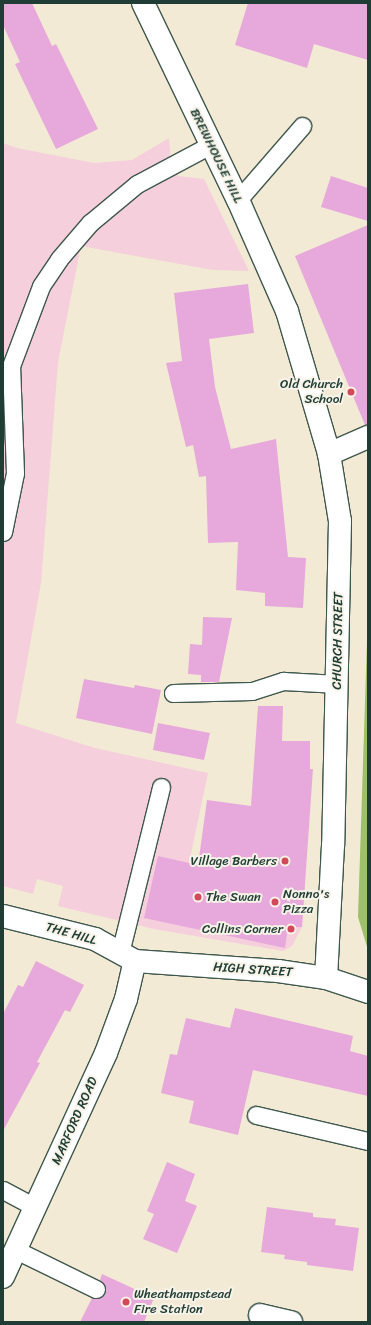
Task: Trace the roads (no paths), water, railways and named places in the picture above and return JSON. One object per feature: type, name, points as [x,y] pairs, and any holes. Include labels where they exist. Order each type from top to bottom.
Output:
[{"type":"street","name":"BREWHOUSE HILL","points":[[143,3],[210,145],[238,200],[287,311]]},
{"type":"street","name":"CHURCH STREET","points":[[287,311],[329,454],[340,521],[334,845],[326,978]]},
{"type":"street","points":[[329,454],[368,437]]},
{"type":"street","name":"THE HILL","points":[[3,916],[95,940],[127,957]]},
{"type":"street","name":"HIGH STREET","points":[[127,957],[278,971],[326,978],[368,992]]},
{"type":"street","name":"MARFORD ROAD","points":[[3,1278],[106,1053],[126,999],[127,957]]},
{"type":"street","points":[[260,1315],[291,1322]]},
{"type":"lane","points":[[238,200],[302,126]]},
{"type":"lane","points":[[3,532],[15,473],[11,366],[41,286],[59,258],[90,223],[137,184],[210,145]]},
{"type":"lane","points":[[173,693],[252,691],[283,681],[338,684]]},
{"type":"lane","points":[[127,957],[161,787]]},
{"type":"lane","points":[[256,1115],[368,1141]]},
{"type":"lane","points":[[3,1190],[35,1207]]},
{"type":"lane","points":[[16,1250],[96,1289]]},
{"type":"place","name":"Old Church School","points":[[351,392]]},
{"type":"place","name":"Village Barbers","points":[[285,861]]},
{"type":"place","name":"The Swan","points":[[198,897]]},
{"type":"place","name":"Nonno's Pizza","points":[[275,902]]},
{"type":"place","name":"Collins Corner","points":[[291,929]]},
{"type":"place","name":"Wheathampstead Fire Station","points":[[126,1302]]}]
